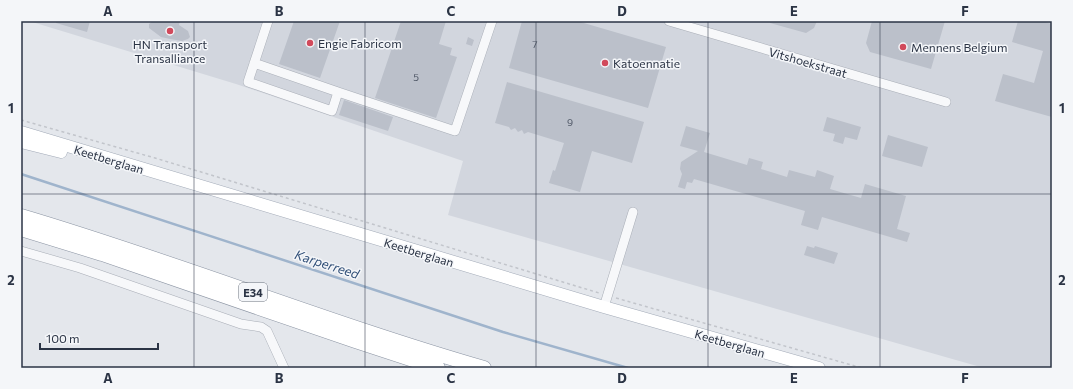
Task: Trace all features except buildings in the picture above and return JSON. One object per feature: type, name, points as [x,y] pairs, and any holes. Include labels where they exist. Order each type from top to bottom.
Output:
[{"type":"highway","name":"E34","points":[[21,216],[183,268],[392,340],[484,368]]},
{"type":"highway","name":"E34","points":[[21,229],[117,259],[356,342],[438,368]]},
{"type":"main road","name":"Keetberglaan","points":[[21,132],[606,302],[819,368]]},
{"type":"main road","name":"Keetberglaan","points":[[21,142],[64,153],[588,310],[792,368]]},
{"type":"street","points":[[268,21],[248,82],[332,111],[338,92]]},
{"type":"street","points":[[254,63],[455,131],[492,21]]},
{"type":"street","name":"Vitshoekstraat","points":[[669,21],[946,102]]},
{"type":"street","points":[[606,302],[633,212]]},
{"type":"street","points":[[21,251],[80,268],[241,324],[261,327],[267,332],[284,368]]},
{"type":"path","points":[[21,120],[155,158],[606,302],[862,368]]},
{"type":"shaded area","points":[[29,21],[1052,21],[1052,368],[984,368],[448,215],[463,161],[236,84]]},
{"type":"waterway","name":"Karperreed","points":[[21,174],[503,332],[628,368]]},
{"type":"place","name":"HN Transport Transalliance","points":[[170,31]]},
{"type":"place","name":"Engie Fabricom","points":[[310,43]]},
{"type":"place","name":"Mennens Belgium","points":[[903,47]]},
{"type":"place","name":"Katoennatie","points":[[605,63]]}]
